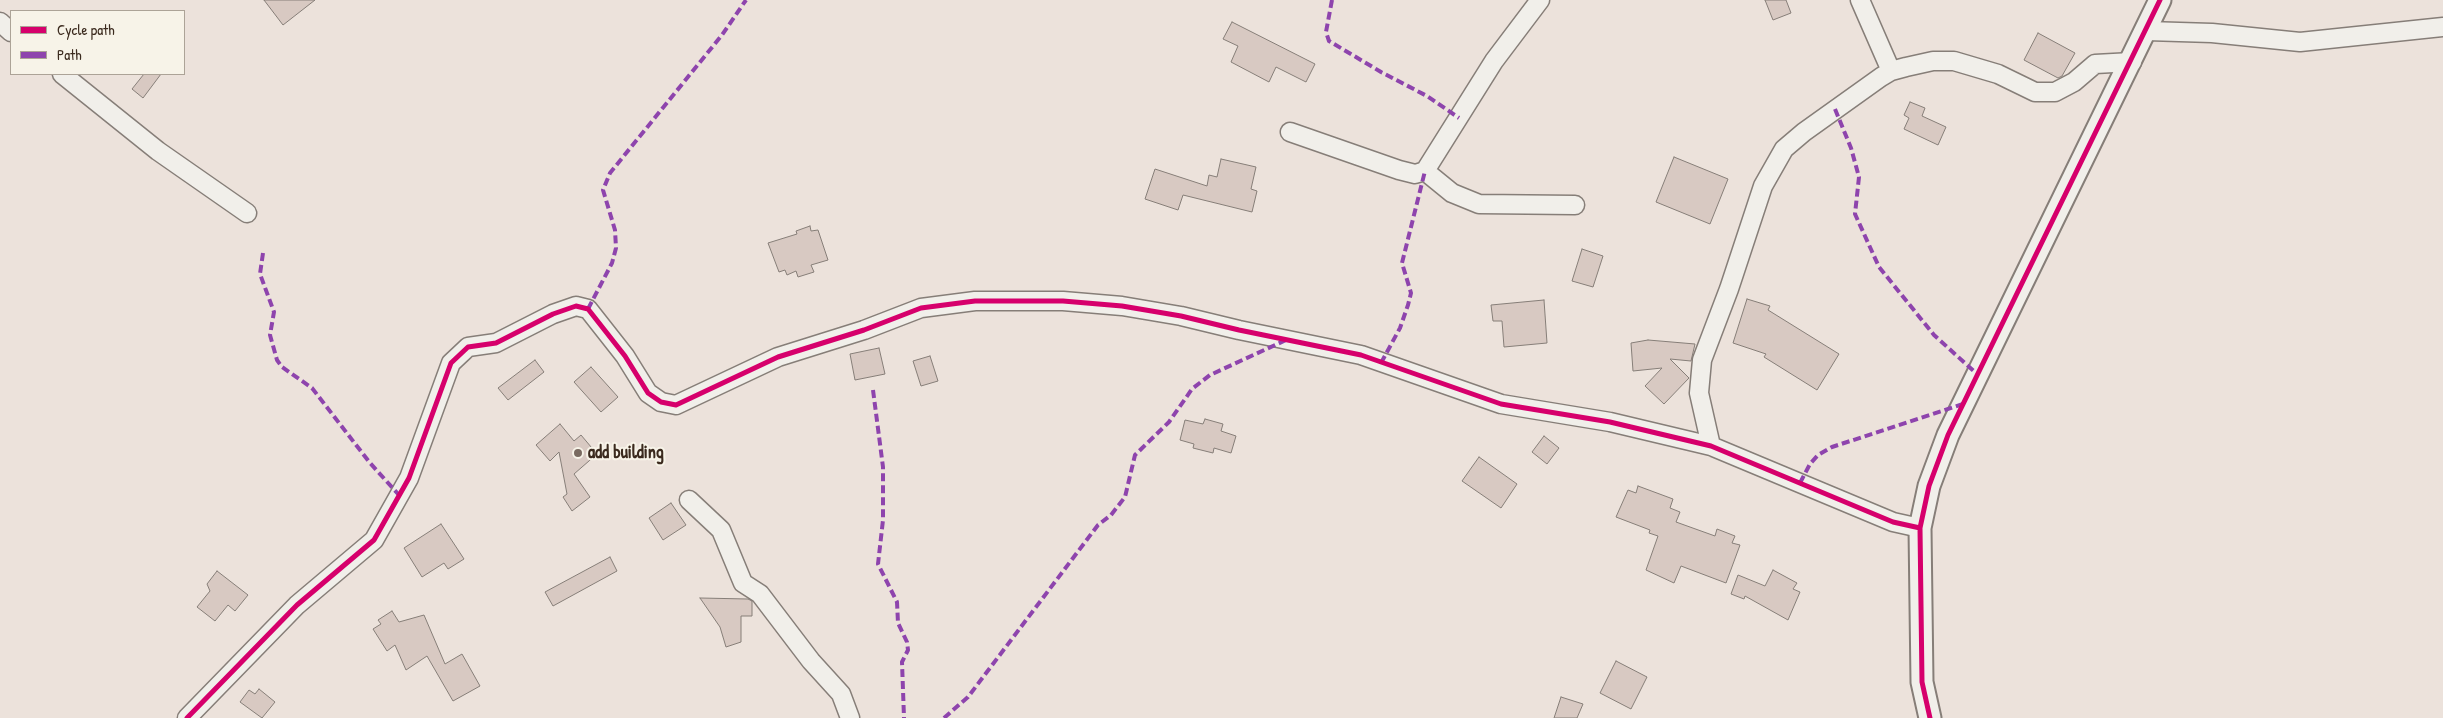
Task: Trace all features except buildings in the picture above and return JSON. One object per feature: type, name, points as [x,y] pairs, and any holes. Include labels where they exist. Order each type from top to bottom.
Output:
[{"type":"street","points":[[1290,132],[1399,170],[1415,174],[1425,171],[1494,61],[1540,0]]},
{"type":"street","points":[[1860,0],[1891,71]]},
{"type":"street","points":[[1930,718],[1922,682],[1920,528],[1928,486],[1948,435],[2132,62],[2160,0]]},
{"type":"street","points":[[0,22],[10,31]]},
{"type":"street","points":[[2147,31],[2212,33],[2300,42],[2443,27]]},
{"type":"street","points":[[1711,446],[1699,393],[1702,360],[1729,289],[1763,186],[1784,149],[1891,71],[1933,61],[1954,61],[1998,74],[2035,92],[2055,92],[2074,82],[2095,64],[2132,62]]},
{"type":"street","points":[[63,75],[158,151],[247,213]]},
{"type":"street","points":[[1425,171],[1452,193],[1479,204],[1575,205]]},
{"type":"street","points":[[187,718],[297,605],[374,540],[409,478],[451,363],[468,347],[496,343],[553,314],[576,306],[588,309],[625,356],[648,392],[661,402],[676,405],[778,357],[864,330],[921,308],[975,302],[1063,301],[1122,306],[1182,316],[1238,330],[1361,355],[1501,404],[1610,422],[1711,446],[1893,522],[1920,528]]},
{"type":"street","points":[[689,500],[721,530],[742,583],[760,594],[811,661],[841,694],[850,718]]},
{"type":"marked path","points":[[588,309],[612,263],[616,248],[615,230],[603,190],[610,173],[722,35],[746,0]]},
{"type":"marked path","points":[[1332,0],[1326,32],[1329,41],[1381,72],[1427,96],[1459,118]]},
{"type":"marked path","points":[[1835,109],[1851,148],[1859,177],[1855,214],[1879,267],[1934,335],[1977,374]]},
{"type":"marked path","points":[[1381,363],[1400,328],[1411,293],[1402,263],[1425,171]]},
{"type":"marked path","points":[[263,253],[260,274],[274,312],[270,335],[277,360],[282,367],[312,388],[370,463],[399,495]]},
{"type":"marked path","points":[[944,718],[968,697],[1098,525],[1111,515],[1125,497],[1135,455],[1169,422],[1192,389],[1210,375],[1286,340]]},
{"type":"marked path","points":[[873,390],[883,467],[883,520],[878,564],[897,602],[898,623],[907,642],[908,650],[902,662],[904,718]]},
{"type":"marked path","points":[[1800,483],[1810,464],[1818,455],[1832,447],[1963,404]]},
{"type":"cycle path","points":[[1930,718],[1922,682],[1920,528],[1929,486],[1948,435],[2160,0]]},
{"type":"cycle path","points":[[187,718],[297,605],[374,540],[409,478],[451,363],[468,347],[496,343],[553,314],[576,306],[588,309],[625,356],[648,393],[661,402],[676,405],[778,357],[864,330],[921,308],[975,301],[1063,301],[1122,306],[1181,316],[1361,355],[1501,404],[1610,422],[1711,446],[1893,522],[1920,528]]},
{"type":"place","name":"add building","points":[[578,453]]}]
